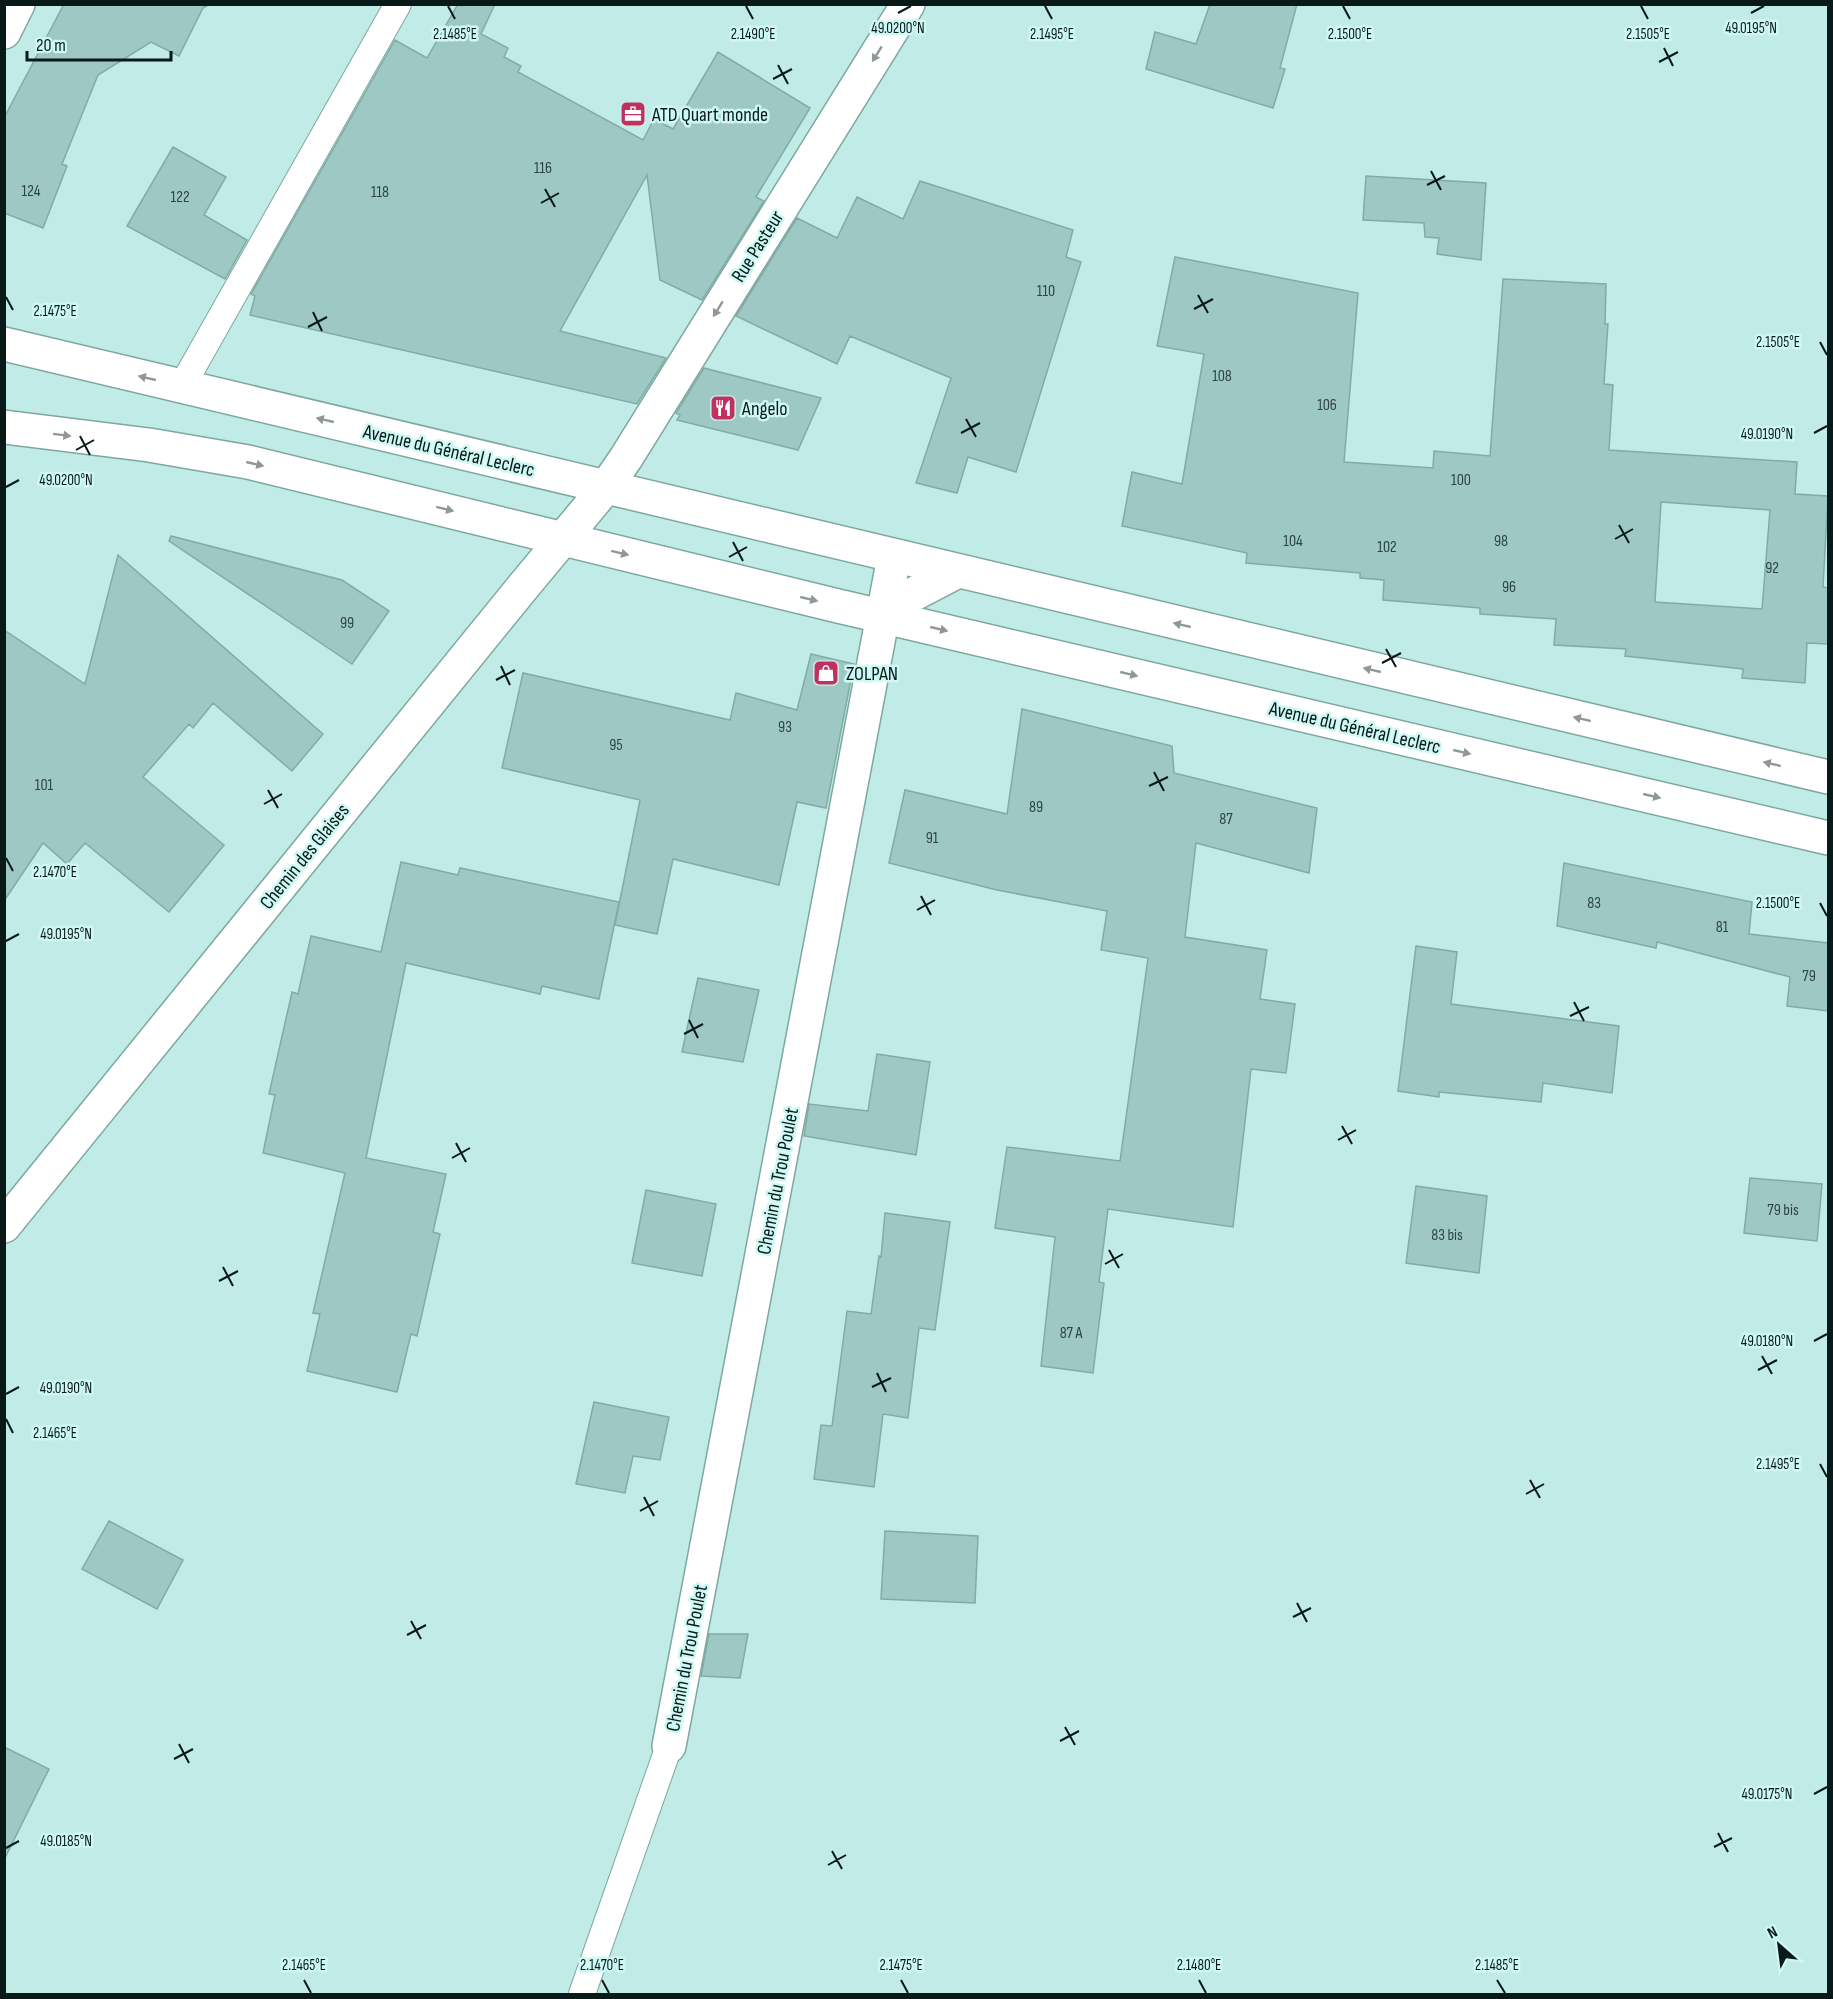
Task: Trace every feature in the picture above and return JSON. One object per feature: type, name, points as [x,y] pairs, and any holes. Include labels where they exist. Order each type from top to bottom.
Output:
[{"type":"main road","points":[[4,32],[18,4]]},
{"type":"main road","name":"Rue Pasteur","points":[[606,488],[897,8]]},
{"type":"main road","name":"Avenue du Général Leclerc","points":[[4,344],[956,572],[1828,777]]},
{"type":"main road","name":"Avenue du Général Leclerc","points":[[4,427],[248,462],[882,616],[1828,838]]},
{"type":"main road","name":"Chemin des Glaises","points":[[4,1226],[606,488]]},
{"type":"main road","points":[[882,616],[894,557]]},
{"type":"main road","points":[[882,616],[908,597],[956,572]]},
{"type":"main road","name":"Chemin du Trou Poulet","points":[[669,1746],[882,616]]},
{"type":"lane","points":[[182,386],[398,4]]},
{"type":"lane","points":[[582,1995],[669,1746]]},
{"type":"building","points":[[64,4],[210,4],[203,8],[179,56],[151,42],[98,75],[62,164],[67,166],[43,228],[4,213],[4,118]]},
{"type":"building","points":[[458,4],[495,4],[481,34],[508,48],[504,57],[521,66],[518,72],[643,140],[654,119],[673,129],[718,52],[810,108],[756,197],[764,201],[702,300],[660,280],[647,175],[560,331],[666,358],[637,404],[250,315],[255,296],[251,294],[395,40],[427,58]]},
{"type":"building","points":[[1210,4],[1297,4],[1280,68],[1285,69],[1273,108],[1146,69],[1155,32],[1196,44]]},
{"type":"building","points":[[173,147],[226,177],[204,215],[247,240],[225,279],[127,226]]},
{"type":"building","points":[[1366,176],[1486,183],[1481,260],[1437,254],[1439,238],[1425,237],[1424,223],[1363,220]]},
{"type":"building","points":[[920,181],[1073,230],[1066,257],[1081,262],[1016,472],[968,457],[957,493],[916,483],[951,378],[850,336],[837,364],[736,316],[797,218],[837,238],[857,197],[903,219]]},
{"type":"building","points":[[1175,257],[1358,293],[1344,462],[1433,468],[1434,451],[1490,456],[1503,279],[1606,284],[1605,324],[1608,324],[1604,384],[1613,385],[1609,450],[1797,462],[1795,494],[1828,496],[1823,587],[1828,588],[1828,644],[1807,643],[1805,683],[1742,678],[1743,669],[1625,656],[1626,649],[1554,645],[1556,619],[1480,614],[1480,608],[1383,600],[1384,580],[1360,578],[1360,573],[1246,563],[1247,553],[1122,526],[1132,472],[1182,484],[1204,354],[1157,346]],"holes":[[[1661,502],[1770,510],[1762,609],[1655,602]]]},
{"type":"building","points":[[704,368],[821,398],[798,450],[677,420],[680,415],[676,413]]},
{"type":"building","points":[[171,536],[342,580],[389,611],[352,664],[169,541]]},
{"type":"building","points":[[118,555],[323,734],[292,771],[213,703],[193,728],[189,724],[143,777],[224,845],[169,912],[85,843],[67,864],[43,843],[4,901],[4,630],[85,684]]},
{"type":"building","points":[[811,654],[854,664],[826,808],[797,802],[779,885],[673,859],[657,934],[615,925],[640,800],[502,768],[523,673],[730,720],[736,693],[797,710]]},
{"type":"building","points":[[1022,709],[1172,746],[1174,773],[1317,808],[1309,873],[1196,843],[1185,937],[1267,950],[1260,999],[1295,1004],[1286,1073],[1251,1069],[1233,1227],[1108,1209],[1099,1282],[1104,1283],[1093,1373],[1041,1366],[1055,1237],[995,1228],[1007,1147],[1120,1161],[1148,958],[1101,950],[1107,911],[997,890],[889,863],[905,790],[1007,814]]},
{"type":"building","points":[[401,862],[458,875],[460,868],[619,902],[599,999],[542,986],[540,994],[406,963],[366,1158],[446,1174],[433,1232],[440,1234],[417,1336],[411,1334],[397,1392],[307,1371],[320,1314],[313,1313],[345,1173],[263,1153],[275,1095],[269,1094],[292,992],[298,994],[311,936],[381,952]]},
{"type":"building","points":[[1564,863],[1752,902],[1749,934],[1828,943],[1828,1011],[1787,1006],[1790,977],[1657,942],[1656,948],[1557,926]]},
{"type":"building","points":[[1416,946],[1457,952],[1451,1004],[1619,1026],[1612,1093],[1543,1083],[1541,1102],[1439,1092],[1439,1097],[1398,1091]]},
{"type":"building","points":[[698,978],[759,990],[743,1062],[682,1052]]},
{"type":"building","points":[[877,1054],[930,1062],[916,1155],[804,1136],[809,1104],[868,1111]]},
{"type":"building","points":[[1750,1178],[1822,1184],[1817,1241],[1744,1233]]},
{"type":"building","points":[[1416,1186],[1487,1196],[1479,1273],[1406,1263]]},
{"type":"building","points":[[646,1190],[716,1204],[702,1276],[632,1263]]},
{"type":"building","points":[[885,1213],[950,1222],[935,1330],[919,1328],[908,1418],[883,1414],[874,1487],[814,1479],[821,1425],[832,1426],[847,1311],[871,1314],[879,1256],[881,1257]]},
{"type":"building","points":[[594,1402],[669,1417],[660,1460],[633,1456],[625,1493],[576,1484]]},
{"type":"building","points":[[109,1521],[183,1560],[157,1609],[82,1569]]},
{"type":"building","points":[[885,1531],[978,1536],[975,1603],[881,1599]]},
{"type":"building","points":[[709,1634],[748,1634],[740,1678],[701,1676]]},
{"type":"building","points":[[4,1747],[49,1769],[4,1860]]},
{"type":"place","name":"ATD Quart monde","points":[[633,114]]},
{"type":"place","name":"Angelo","points":[[723,408]]},
{"type":"place","name":"ZOLPAN","points":[[826,673]]}]
